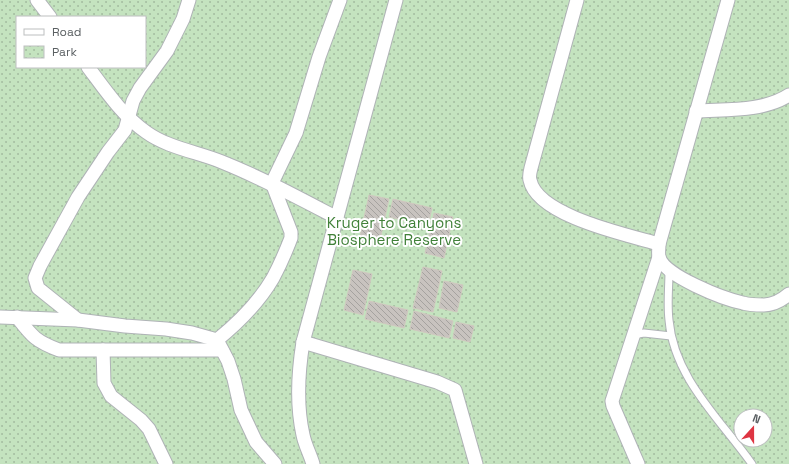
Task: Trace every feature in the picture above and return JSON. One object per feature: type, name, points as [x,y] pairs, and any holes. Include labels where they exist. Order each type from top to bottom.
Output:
[{"type":"street","points":[[37,0],[49,16]]},
{"type":"street","points":[[78,320],[38,288],[35,278],[40,266],[78,197],[125,130],[133,101],[140,88],[167,51],[183,19],[189,0]]},
{"type":"street","points":[[17,317],[34,338],[59,350],[103,350],[220,345],[264,292],[273,277],[291,238],[272,183],[296,133],[319,57],[340,0]]},
{"type":"street","points":[[313,464],[303,436],[298,407],[300,361],[303,342],[396,0]]},
{"type":"street","points":[[577,0],[531,168],[530,180],[534,190],[543,201],[561,212],[659,251],[669,271],[682,279],[729,300],[744,304],[765,305],[774,304],[789,294]]},
{"type":"street","points":[[638,464],[612,401],[659,251],[696,111],[728,0]]},
{"type":"street","points":[[89,68],[112,100],[129,118],[148,133],[272,183],[337,218]]},
{"type":"street","points":[[696,111],[745,108],[771,104],[789,95]]},
{"type":"street","points":[[0,317],[17,317],[42,320],[78,320],[166,329],[192,333],[220,345],[234,380],[241,410],[256,442],[275,464]]},
{"type":"street","points":[[303,342],[437,382],[455,390],[476,464]]},
{"type":"street","points":[[103,350],[104,383],[111,396],[141,420],[149,429],[166,464]]},
{"type":"lane","points":[[669,271],[669,320],[671,336],[677,357],[686,376],[705,404],[752,464]]},
{"type":"lane","points":[[633,335],[644,333],[671,336]]},
{"type":"green space","name":"Kruger to Canyons Biosphere Reserve","points":[[0,0],[789,0],[789,464],[0,464]]},
{"type":"building","points":[[369,195],[389,199],[380,240],[360,236]]},
{"type":"building","points":[[393,199],[432,208],[428,226],[389,217]]},
{"type":"building","points":[[434,213],[453,217],[444,258],[425,253]]},
{"type":"building","points":[[423,267],[442,271],[433,312],[413,308]]},
{"type":"building","points":[[353,270],[372,274],[363,315],[344,310]]},
{"type":"building","points":[[444,281],[463,285],[457,312],[439,308]]},
{"type":"building","points":[[369,301],[408,310],[404,328],[365,319]]},
{"type":"building","points":[[414,311],[453,321],[449,338],[410,329]]},
{"type":"building","points":[[456,322],[474,326],[470,342],[453,338]]}]
